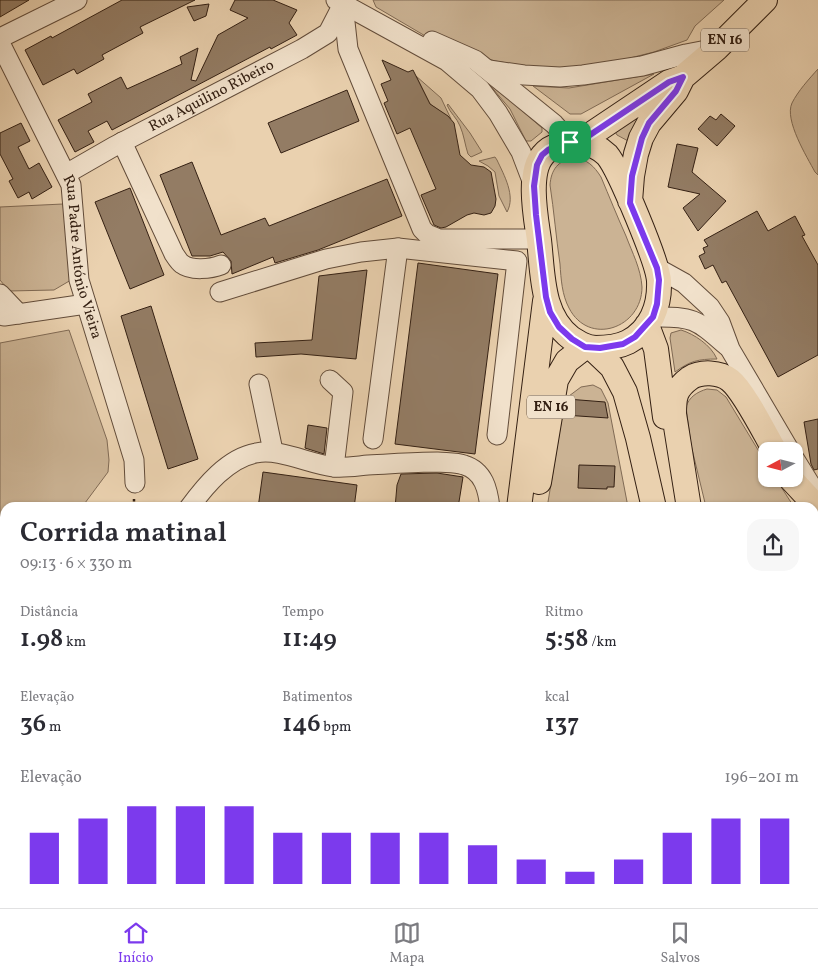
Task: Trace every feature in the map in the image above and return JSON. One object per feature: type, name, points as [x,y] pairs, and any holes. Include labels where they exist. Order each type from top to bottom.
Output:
[{"type":"main road","name":"EN 16","points":[[589,347],[572,339],[559,327],[550,312],[546,297],[534,186],[537,165],[542,155],[554,146],[575,141],[669,82],[683,77],[717,48],[765,0]]},
{"type":"main road","name":"EN 16","points":[[630,203],[632,176],[642,138],[649,123],[676,91],[683,77]]},
{"type":"main road","name":"EN 16","points":[[575,141],[596,146],[608,156],[630,203],[657,268],[658,292],[650,321]]},
{"type":"main road","name":"EN 16","points":[[520,502],[546,297]]},
{"type":"main road","points":[[589,347],[608,347],[623,344],[635,337],[650,321]]},
{"type":"main road","points":[[650,321],[656,349],[664,412],[681,502]]},
{"type":"main road","name":"EN 16","points":[[535,502],[556,380],[568,361],[589,347]]},
{"type":"main road","points":[[589,347],[612,367],[625,392],[653,502]]},
{"type":"main road","points":[[688,502],[674,414],[674,399],[680,387],[692,376],[719,374],[731,381],[742,395],[770,442]]},
{"type":"main road","points":[[799,488],[812,502]]},
{"type":"street","points":[[0,38],[77,0]]},
{"type":"street","points":[[339,2],[447,61],[480,89],[498,113],[521,152],[534,186]]},
{"type":"street","points":[[339,2],[348,49],[422,228],[427,234],[439,239],[540,250]]},
{"type":"street","name":"Rua Aquilino Ribeiro","points":[[66,174],[122,142],[302,49],[328,33],[339,2]]},
{"type":"street","points":[[365,17],[421,37],[475,60],[575,141]]},
{"type":"street","name":"Rua Padre António Vieira","points":[[0,43],[71,185],[79,280],[134,460],[136,483]]},
{"type":"street","points":[[489,70],[524,75],[560,77],[642,66],[717,48]]},
{"type":"street","points":[[122,142],[174,254],[182,265],[212,268],[221,265]]},
{"type":"street","points":[[220,292],[326,259],[361,252],[398,248],[518,262],[540,250]]},
{"type":"street","points":[[373,440],[398,248]]},
{"type":"street","points":[[497,435],[518,262]]},
{"type":"street","points":[[657,268],[684,282],[710,307],[720,322],[730,349],[785,442]]},
{"type":"street","points":[[0,294],[19,314]]},
{"type":"street","points":[[0,311],[4,316],[86,304]]},
{"type":"street","points":[[650,321],[678,317],[692,319],[706,328],[730,349]]},
{"type":"street","points":[[330,380],[342,392],[334,467]]},
{"type":"street","points":[[259,384],[273,451]]},
{"type":"street","points":[[193,502],[203,489],[227,467],[242,457],[273,451],[299,460],[334,467],[420,462],[465,465],[479,474],[487,488],[489,502]]},
{"type":"street","points":[[803,473],[818,497]]},
{"type":"shaded area","points":[[373,0],[724,0],[695,26],[687,40],[654,52],[602,65],[545,69],[495,61],[462,51],[427,37],[376,7]]},
{"type":"shaded area","points":[[818,69],[818,175],[802,148],[791,119],[790,110],[797,94]]},
{"type":"shaded area","points":[[654,74],[581,114],[570,114],[533,86],[569,88]]},
{"type":"shaded area","points":[[416,76],[441,98],[451,119],[430,104]]},
{"type":"shaded area","points":[[483,77],[542,128],[542,132],[531,141],[526,141],[510,109]]},
{"type":"shaded area","points":[[448,104],[482,152],[471,157],[468,154],[461,129],[448,108]]},
{"type":"shaded area","points":[[646,109],[637,119],[630,142],[617,135],[614,130]]},
{"type":"shaded area","points":[[495,157],[510,192],[507,212],[499,196],[495,172],[479,161]]},
{"type":"shaded area","points":[[574,158],[590,164],[601,177],[640,274],[642,287],[640,301],[633,313],[624,322],[613,328],[589,327],[578,320],[569,308],[563,292],[550,185],[556,167],[568,159]]},
{"type":"shaded area","points":[[63,204],[71,280],[54,290],[9,291],[0,280],[0,207]]},
{"type":"shaded area","points":[[69,330],[107,440],[109,460],[108,472],[86,502],[0,502],[0,343]]},
{"type":"shaded area","points":[[681,330],[702,341],[711,349],[717,359],[694,361],[675,372],[670,338],[671,333]]},
{"type":"shaded area","points":[[593,385],[601,389],[608,403],[627,502],[548,502],[565,399],[581,387]]},
{"type":"shaded area","points":[[707,389],[717,390],[726,397],[758,450],[758,488],[782,488],[791,502],[705,502],[691,445],[686,407],[694,395]]},
{"type":"building","points":[[0,0],[29,0],[0,17]]},
{"type":"building","points":[[122,0],[195,0],[140,27],[143,33],[102,55],[104,59],[77,74],[74,69],[43,85],[25,50],[51,36],[52,38]]},
{"type":"building","points":[[235,0],[273,0],[297,10],[289,23],[297,35],[271,49],[270,47],[112,130],[107,121],[88,131],[94,142],[75,152],[58,120],[92,102],[88,94],[121,77],[127,89],[182,64],[180,57],[198,48],[191,80],[196,81],[218,35],[248,18],[230,10]]},
{"type":"building","points":[[209,4],[206,16],[194,21],[187,7]]},
{"type":"building","points":[[382,60],[408,72],[413,70],[430,104],[448,116],[454,123],[460,155],[471,165],[484,167],[491,172],[496,199],[491,213],[467,215],[446,227],[441,228],[434,225],[421,195],[436,189],[410,128],[397,134],[384,103],[388,101],[381,84],[391,80]]},
{"type":"building","points":[[347,90],[359,121],[281,153],[268,123]]},
{"type":"building","points":[[721,114],[735,126],[717,146],[698,129],[710,116],[716,120]]},
{"type":"building","points":[[21,123],[30,141],[18,147],[29,169],[39,163],[52,187],[32,199],[29,192],[18,198],[9,181],[13,179],[0,154],[0,133]]},
{"type":"building","points":[[677,144],[698,148],[692,172],[726,201],[698,231],[683,208],[700,194],[668,187]]},
{"type":"building","points":[[192,162],[221,235],[265,218],[269,226],[387,179],[402,216],[318,250],[275,263],[273,257],[232,274],[231,261],[223,252],[210,256],[192,256],[160,175]]},
{"type":"building","points":[[130,188],[164,275],[130,289],[95,202]]},
{"type":"building","points":[[757,211],[768,231],[795,216],[805,235],[802,236],[818,265],[818,355],[778,377],[726,281],[722,283],[713,265],[705,269],[699,256],[705,253],[703,248],[708,246],[704,240]]},
{"type":"building","points":[[418,263],[498,274],[475,454],[395,444]]},
{"type":"building","points":[[367,270],[356,359],[301,354],[256,357],[255,343],[312,340],[319,276]]},
{"type":"building","points":[[151,306],[198,459],[168,469],[121,316]]},
{"type":"building","points":[[567,399],[605,402],[608,418],[564,415]]},
{"type":"building","points":[[818,419],[818,469],[814,470],[811,464],[804,422]]},
{"type":"building","points":[[308,425],[327,428],[324,454],[305,448]]},
{"type":"building","points":[[579,465],[615,466],[614,487],[607,487],[607,489],[578,488]]},
{"type":"building","points":[[263,472],[357,485],[355,502],[259,502]]},
{"type":"building","points":[[437,473],[463,477],[459,502],[396,502],[397,485],[401,474]]},
{"type":"route","points":[[683,77],[676,91],[649,123],[636,154],[632,176],[630,203],[657,268],[659,280],[657,304],[653,317],[644,329],[630,341],[616,346],[585,347],[572,339],[554,320],[546,297],[536,215],[534,176],[542,155],[554,146],[570,142],[581,141],[669,82],[683,77]]}]
